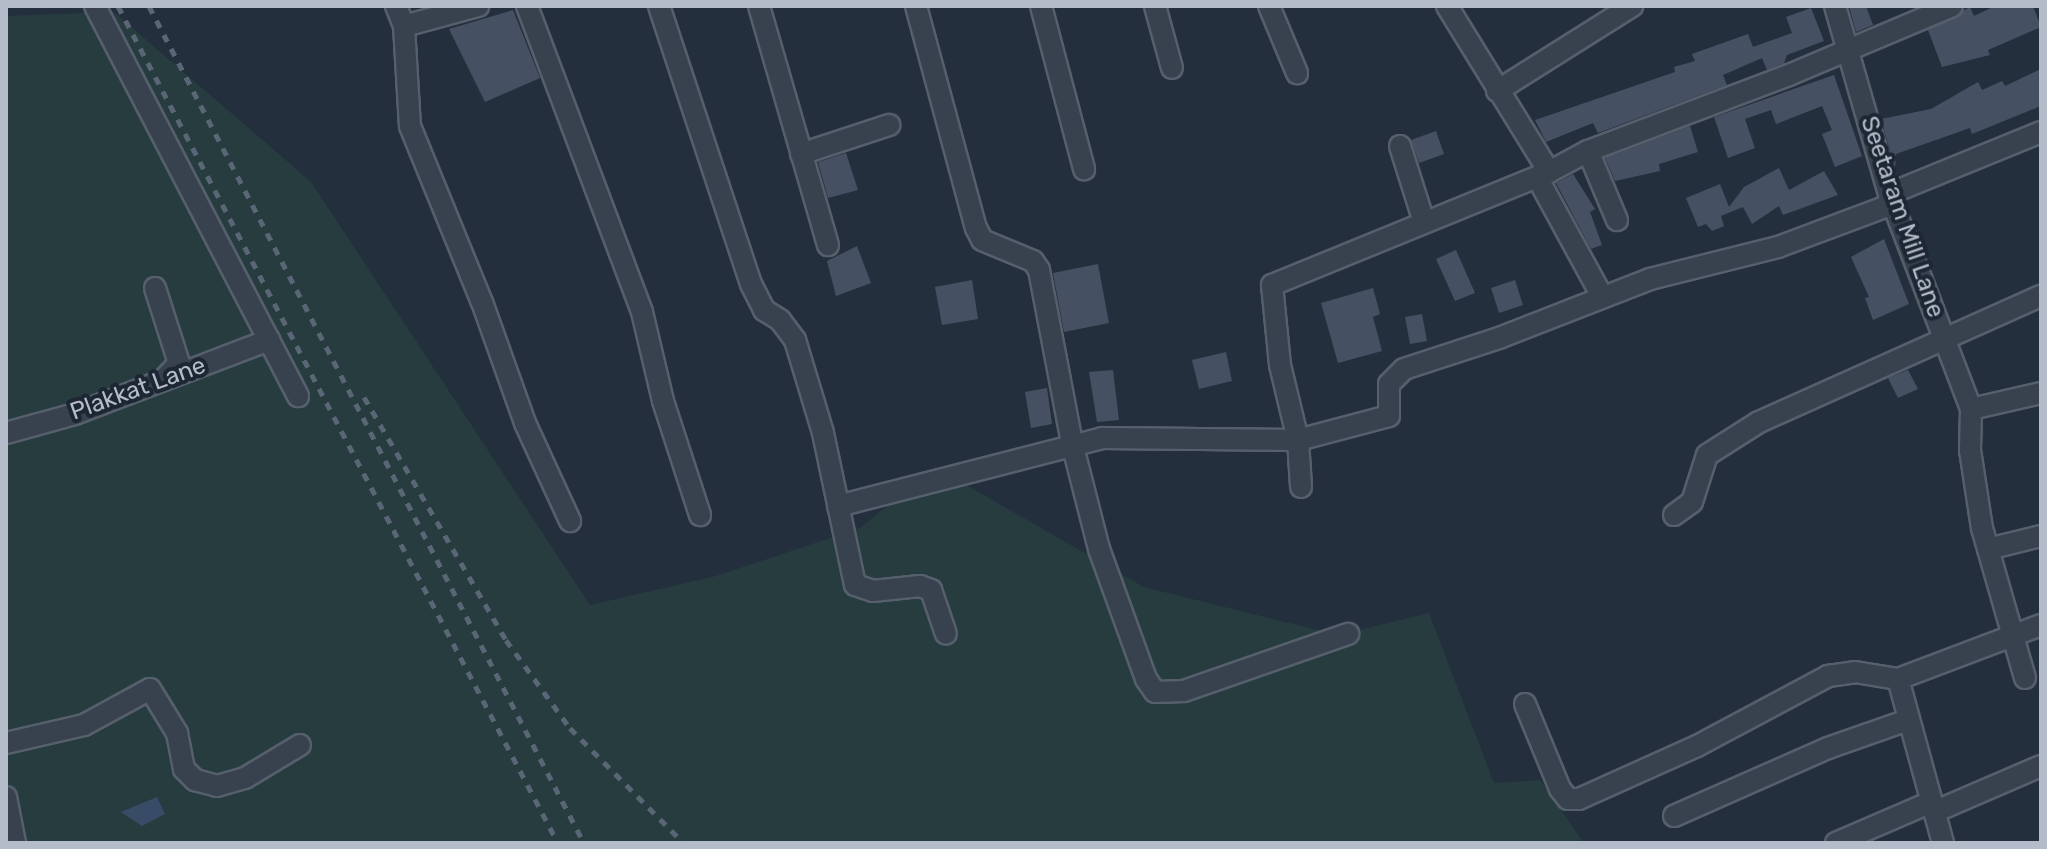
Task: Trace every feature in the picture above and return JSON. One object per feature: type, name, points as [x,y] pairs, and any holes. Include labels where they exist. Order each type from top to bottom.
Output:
[{"type":"street","points":[[95,6],[298,396]]},
{"type":"street","points":[[396,6],[404,26],[410,126],[482,302],[525,423],[570,521]]},
{"type":"street","points":[[404,26],[478,6]]},
{"type":"street","points":[[527,6],[642,312],[663,401],[700,515]]},
{"type":"street","points":[[659,6],[751,284],[764,310],[780,320],[795,340],[855,585],[873,591],[920,586],[931,590],[946,634]]},
{"type":"street","points":[[759,6],[828,245]]},
{"type":"street","points":[[916,6],[976,228],[982,240],[1033,261],[1039,270],[1072,443],[1108,583],[1155,692],[1184,691],[1348,634]]},
{"type":"street","points":[[1041,6],[1084,169]]},
{"type":"street","points":[[1155,6],[1172,68]]},
{"type":"street","points":[[1269,6],[1297,73]]},
{"type":"street","points":[[1447,6],[1543,174],[1602,296]]},
{"type":"street","points":[[1497,91],[1632,6]]},
{"type":"street","name":"Seetaram Mill Lane","points":[[1835,6],[1891,199],[1971,418]]},
{"type":"street","points":[[1301,487],[1298,440],[1280,365],[1272,285],[1543,174],[1588,151],[1848,52],[1952,6]]},
{"type":"street","points":[[801,154],[889,125]]},
{"type":"street","points":[[838,506],[1072,443],[1148,437],[1298,440],[1389,416],[1389,384],[1404,369],[1499,338],[1650,279],[1778,247],[2041,132]]},
{"type":"street","points":[[1400,146],[1424,222]]},
{"type":"street","points":[[1588,151],[1617,220]]},
{"type":"street","points":[[155,288],[179,363],[163,380]]},
{"type":"street","points":[[1674,515],[1692,502],[1707,455],[1759,422],[2041,296]]},
{"type":"street","name":"Plakkat Lane","points":[[6,433],[75,414],[269,340]]},
{"type":"street","points":[[2025,678],[1988,549],[1970,450],[1971,418],[2041,393]]},
{"type":"street","points":[[1988,549],[2041,536]]},
{"type":"street","points":[[1525,704],[1560,789],[1568,799],[1579,799],[1697,746],[1828,676],[1855,672],[1898,679],[2041,625]]},
{"type":"street","points":[[1898,679],[1943,843]]},
{"type":"street","points":[[6,743],[84,725],[150,689],[177,733],[184,769],[195,780],[217,786],[245,778],[300,745]]},
{"type":"street","points":[[1674,816],[1828,748],[1908,720]]},
{"type":"street","points":[[1836,843],[2041,766]]},
{"type":"street","points":[[6,797],[15,843]]},
{"type":"green space","points":[[114,12],[311,182],[590,605],[716,576],[860,528],[935,467],[1144,587],[1338,635],[1429,613],[1494,783],[1540,780],[1584,843],[6,843],[6,16]]},
{"type":"water","points":[[157,797],[165,814],[142,826],[121,812]]},
{"type":"building","points":[[1849,6],[1866,6],[1873,25],[1856,32]]},
{"type":"building","points":[[1995,6],[2033,6],[2041,27],[1988,50],[1990,55],[1942,67],[1928,30],[1970,7],[1974,16]]},
{"type":"building","points":[[1811,8],[1824,41],[1787,55],[1784,63],[1767,70],[1762,58],[1723,75],[1727,85],[1598,133],[1593,123],[1546,142],[1535,120],[1675,72],[1674,67],[1695,61],[1692,54],[1748,34],[1753,47],[1792,33],[1786,17]]},
{"type":"building","points":[[513,10],[540,78],[485,102],[449,29]]},
{"type":"building","points":[[2041,69],[2041,106],[1972,134],[1970,128],[1896,154],[1895,169],[1881,119],[1931,109],[1978,82],[1982,90],[2002,81],[2005,86]]},
{"type":"building","points":[[1834,75],[1862,156],[1835,167],[1822,134],[1832,130],[1822,106],[1776,124],[1771,110],[1745,119],[1755,148],[1728,158],[1714,117]]},
{"type":"building","points":[[1690,126],[1698,152],[1659,164],[1660,171],[1615,181],[1605,158]]},
{"type":"building","points":[[1436,131],[1444,154],[1419,163],[1411,140]]},
{"type":"building","points":[[846,153],[858,190],[828,198],[818,162]]},
{"type":"building","points":[[1779,168],[1789,190],[1824,171],[1838,195],[1783,215],[1779,206],[1752,224],[1743,207],[1721,216],[1724,226],[1712,231],[1706,224],[1698,227],[1686,198],[1720,184],[1729,207],[1744,187]]},
{"type":"building","points":[[1573,174],[1595,209],[1590,212],[1602,245],[1591,249],[1556,183]]},
{"type":"building","points":[[1884,239],[1909,304],[1873,320],[1865,298],[1869,297],[1851,257]]},
{"type":"building","points":[[857,246],[871,283],[836,296],[827,261]]},
{"type":"building","points":[[1456,250],[1475,293],[1455,301],[1436,259]]},
{"type":"building","points":[[1098,264],[1109,323],[1064,332],[1053,273]]},
{"type":"building","points":[[972,280],[978,319],[942,325],[935,287]]},
{"type":"building","points":[[1515,280],[1523,305],[1499,313],[1491,288]]},
{"type":"building","points":[[1373,288],[1380,314],[1373,317],[1382,351],[1338,363],[1321,303]]},
{"type":"building","points":[[1422,314],[1427,341],[1410,344],[1405,317]]},
{"type":"building","points":[[1226,352],[1232,381],[1199,389],[1192,360]]},
{"type":"building","points":[[1113,370],[1119,420],[1097,422],[1089,372]]},
{"type":"building","points":[[1908,370],[1918,389],[1898,398],[1888,378]]},
{"type":"building","points":[[1047,388],[1052,424],[1031,428],[1025,392]]},
{"type":"railway","points":[[118,6],[558,843]]},
{"type":"railway","points":[[149,6],[584,843]]},
{"type":"railway","points":[[364,397],[506,640],[570,728],[684,843]]}]
